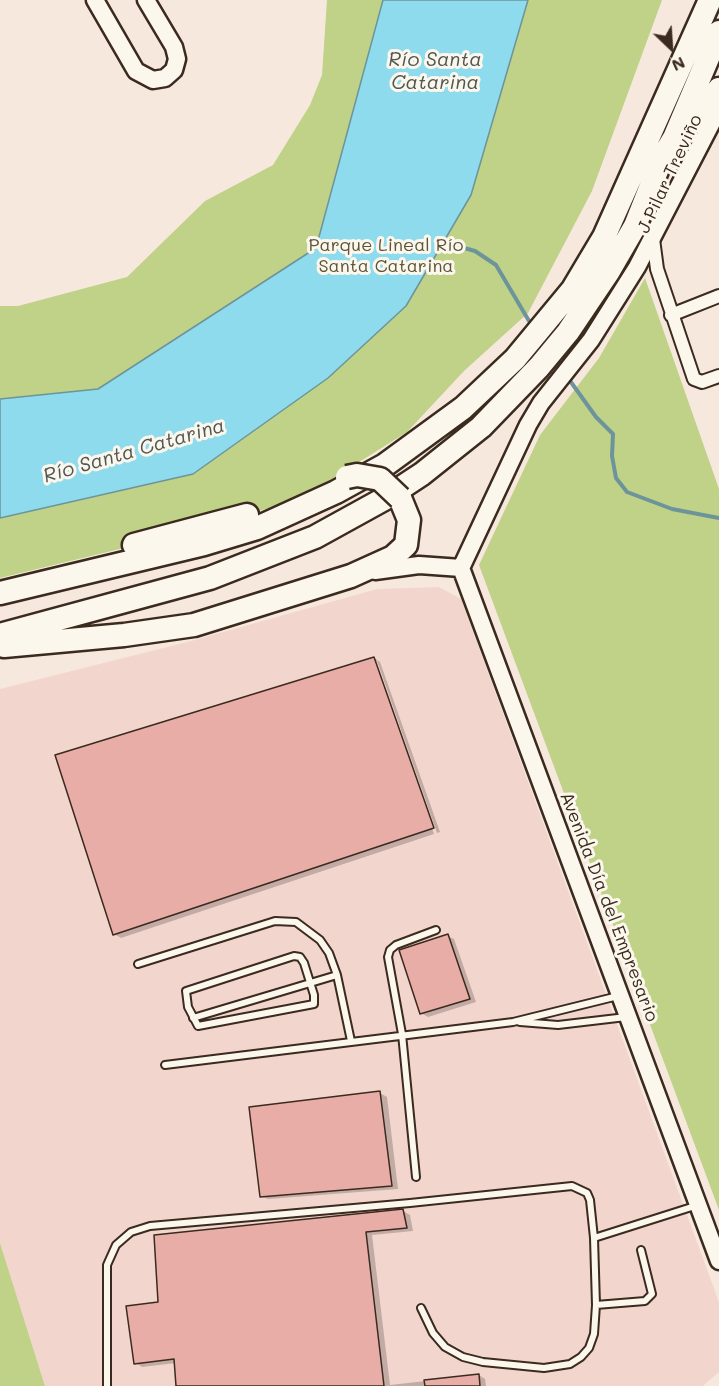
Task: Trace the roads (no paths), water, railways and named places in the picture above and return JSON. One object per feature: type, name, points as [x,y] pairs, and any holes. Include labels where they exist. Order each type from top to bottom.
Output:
[{"type":"highway","points":[[4,592],[204,544],[257,528],[336,492],[385,465],[463,408],[515,359],[573,290],[604,237],[710,0]]},
{"type":"highway","points":[[0,635],[210,578],[259,561],[315,537],[384,499],[422,474],[504,406],[567,332],[609,271],[635,226],[662,158],[674,138],[719,32]]},
{"type":"highway","points":[[674,138],[697,118],[719,89]]},
{"type":"highway","points":[[0,646],[194,625],[351,576],[393,557],[406,543],[409,518],[395,491],[387,483],[370,476],[347,477],[244,516],[45,567],[26,576],[4,592]]},
{"type":"street","points":[[95,0],[136,70],[153,80],[165,78],[174,70],[177,59],[174,47],[146,0]]},
{"type":"street","points":[[351,576],[419,566],[461,568],[531,419],[591,340],[653,245],[719,110]]},
{"type":"street","points":[[653,245],[671,315],[694,380],[702,382],[719,376]]},
{"type":"street","points":[[671,315],[719,296]]},
{"type":"street","name":"Avenida Día del Empresario","points":[[461,568],[630,1016],[719,1261]]},
{"type":"lane","points":[[138,964],[275,921],[296,922],[320,940],[337,975],[351,1041]]},
{"type":"lane","points":[[416,1177],[402,1034],[387,957],[396,945],[436,930]]},
{"type":"lane","points":[[300,957],[315,1000],[310,1006],[201,1027],[193,1018],[186,991],[285,958],[300,957]]},
{"type":"lane","points":[[193,1018],[337,975]]},
{"type":"lane","points":[[165,1065],[513,1022],[621,996]]},
{"type":"lane","points":[[513,1022],[558,1025],[630,1016]]},
{"type":"lane","points":[[107,1386],[107,1265],[123,1236],[139,1229],[572,1186],[587,1193],[590,1200],[594,1239],[596,1305],[589,1348],[570,1364],[544,1368],[483,1362],[463,1357],[446,1347],[433,1333],[421,1308]]},
{"type":"lane","points":[[594,1239],[698,1205]]},
{"type":"lane","points":[[596,1305],[645,1301],[652,1294],[641,1250]]},
{"type":"water","name":"Río Santa Catarina","points":[[383,0],[528,0],[471,195],[406,306],[328,378],[193,474],[0,518],[0,399],[98,389],[316,248]]},
{"type":"waterway","points":[[439,241],[475,251],[496,265],[529,321]]},
{"type":"waterway","points":[[568,378],[596,417],[613,434],[612,456],[616,478],[627,492],[672,509],[719,518]]},
{"type":"park label","name":"Parque Lineal Río Santa Catarina","points":[[386,255]]}]
